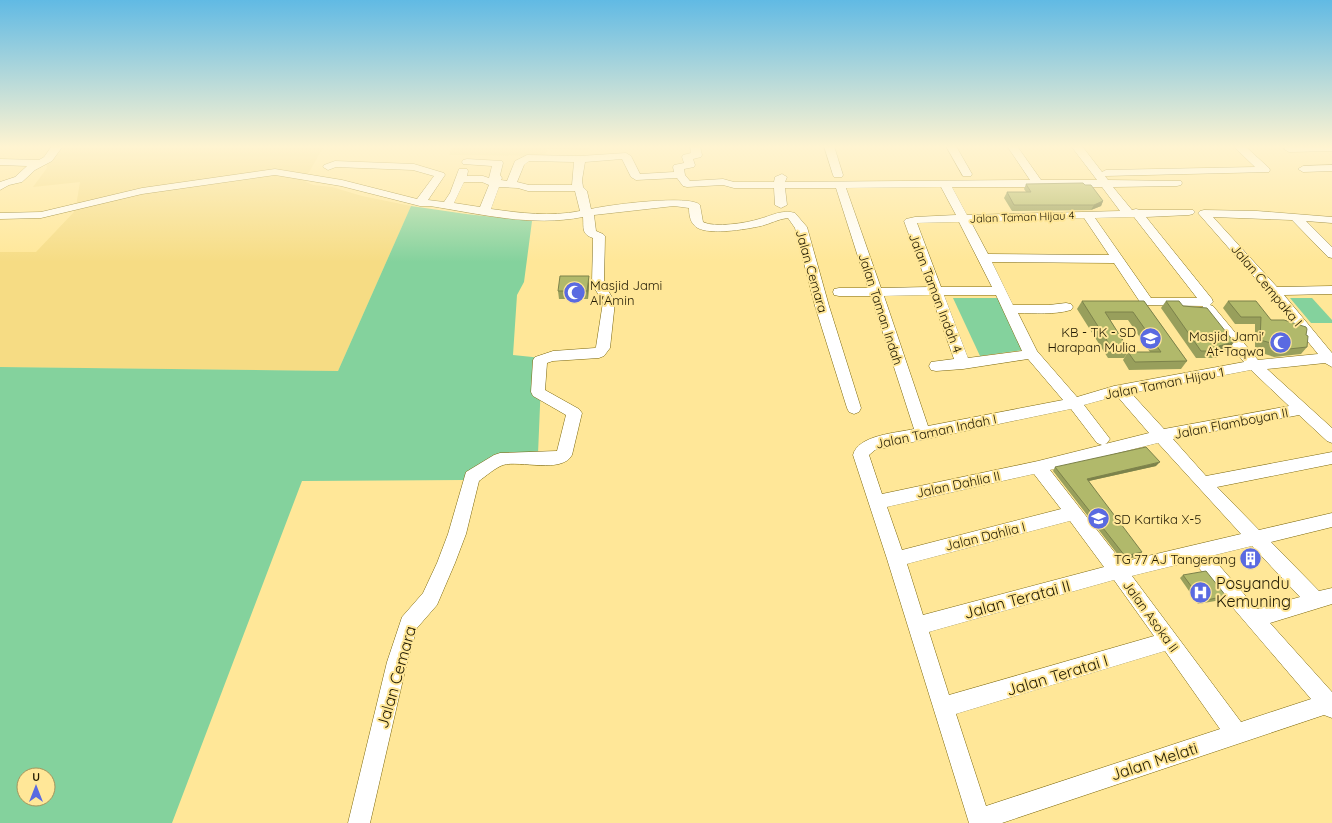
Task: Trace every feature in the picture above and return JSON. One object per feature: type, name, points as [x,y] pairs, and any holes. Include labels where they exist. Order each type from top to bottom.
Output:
[{"type":"street","points":[[0,216],[41,215],[142,191],[188,184]]},
{"type":"street","points":[[347,184],[420,203],[532,218],[565,217],[606,209],[674,203],[694,205],[699,202],[699,198],[690,195],[686,184]]},
{"type":"street","points":[[420,203],[433,184]]},
{"type":"street","points":[[447,206],[458,184]]},
{"type":"street","points":[[484,212],[494,184]]},
{"type":"street","points":[[512,184],[528,188],[578,188]]},
{"type":"street","points":[[578,184],[578,188],[582,191],[585,209],[588,212]]},
{"type":"street","points":[[780,184],[781,205]]},
{"type":"street","name":"Jalan Taman Indah","points":[[840,184],[923,433]]},
{"type":"street","points":[[945,184],[984,258],[1031,354],[1074,403],[1102,439]]},
{"type":"street","points":[[1106,184],[1132,212],[1254,365],[1332,437]]},
{"type":"street","name":"Jalan Cemara","points":[[694,205],[700,225],[711,228],[760,223],[782,214],[791,215],[801,227],[822,306],[854,408]]},
{"type":"street","name":"Jalan Cemara","points":[[359,823],[397,662],[409,624],[430,599],[446,563],[457,534],[472,477],[500,459],[558,458],[566,451],[574,413],[538,392],[540,360],[553,356],[599,353],[603,348],[609,302],[598,284],[600,239],[599,236],[590,233],[588,212]]},
{"type":"street","name":"Jalan Taman Hijau 4","points":[[910,221],[1132,212],[1189,212]]},
{"type":"street","name":"Jalan Cempaka I","points":[[1296,218],[1257,214],[1204,213],[1274,290],[1331,359]]},
{"type":"street","points":[[1087,215],[1147,302],[1206,302],[1207,305]]},
{"type":"street","points":[[1296,218],[1332,220]]},
{"type":"street","points":[[1296,218],[1332,254]]},
{"type":"street","name":"Jalan Taman Indah 4","points":[[910,221],[963,364]]},
{"type":"street","points":[[984,258],[1117,259]]},
{"type":"street","points":[[1274,290],[1326,290],[1332,302]]},
{"type":"street","points":[[838,292],[1000,291]]},
{"type":"street","points":[[1008,309],[1049,309],[1066,307]]},
{"type":"street","points":[[936,366],[963,364],[1031,354]]},
{"type":"street","name":"Jalan Taman Hijau 1","points":[[1074,403],[1120,390],[1254,365],[1331,359]]},
{"type":"street","points":[[1120,390],[1203,483],[1255,538],[1324,598]]},
{"type":"street","name":"Jalan Taman Indah I","points":[[980,821],[861,455],[862,451],[870,445],[1074,403]]},
{"type":"street","name":"Jalan Flamboyan II","points":[[1161,436],[1301,409]]},
{"type":"street","points":[[1038,467],[1161,436]]},
{"type":"street","points":[[1203,483],[1332,458]]},
{"type":"street","name":"Jalan Dahlia II","points":[[877,502],[1038,467]]},
{"type":"street","name":"Jalan Asoka II","points":[[1038,467],[1118,571],[1237,734]]},
{"type":"street","name":"Jalan Dahlia I","points":[[896,559],[1073,513]]},
{"type":"street","name":"Jalan Teratai II","points":[[917,626],[1118,571],[1332,520]]},
{"type":"street","points":[[1196,552],[1331,704]]},
{"type":"street","points":[[1255,618],[1324,598]]},
{"type":"street","name":"Jalan Teratai I","points":[[944,707],[1169,641]]},
{"type":"street","name":"Jalan Melati","points":[[980,821],[1237,734],[1331,704]]},
{"type":"shaded area","points":[[35,184],[57,184],[33,187]]},
{"type":"shaded area","points":[[80,184],[312,184],[332,187],[362,196],[411,206],[338,371],[0,367],[0,252],[36,252],[74,212]]},
{"type":"green space","points":[[411,206],[532,221],[524,282],[517,295],[513,355],[542,358],[538,454],[496,457],[464,480],[302,481],[172,823],[0,823],[0,367],[338,371]]},
{"type":"green space","points":[[953,298],[998,298],[1024,350],[980,356]]},
{"type":"green space","points":[[1290,298],[1312,298],[1332,320],[1332,323],[1311,323]]},
{"type":"building","points":[[1026,184],[1091,185],[1103,201],[1094,205],[1014,205],[1007,192],[1031,192]]},
{"type":"building","points":[[560,276],[589,276],[587,291],[558,291]]},
{"type":"building","points":[[1082,301],[1144,301],[1187,361],[1135,362],[1128,352],[1161,352],[1133,312],[1105,312],[1129,350],[1113,350]]},
{"type":"building","points":[[1166,301],[1179,301],[1183,306],[1207,308],[1234,342],[1219,346],[1223,351],[1201,351]]},
{"type":"building","points":[[1228,301],[1256,301],[1271,320],[1284,320],[1306,327],[1306,335],[1308,336],[1307,347],[1280,350],[1271,347],[1271,343],[1260,340],[1261,317],[1241,317]]},
{"type":"building","name":"SD Kartika X-5","points":[[1146,447],[1160,462],[1087,479],[1142,552],[1125,556],[1055,467]]},
{"type":"building","points":[[1206,571],[1226,596],[1202,601],[1183,575]]},
{"type":"place","name":"Masjid Jami Al'Amin","points":[[574,292]]},
{"type":"place","name":"KB - TK - SD Harapan Mulia","points":[[1151,339]]},
{"type":"place","name":"Masjid Jami' At-Taqwa","points":[[1280,343]]},
{"type":"place","name":"SD Kartika X-5","points":[[1099,519]]},
{"type":"place","name":"TG 77 AJ Tangerang","points":[[1251,559]]},
{"type":"place","name":"Posyandu Kemuning","points":[[1200,592]]}]
